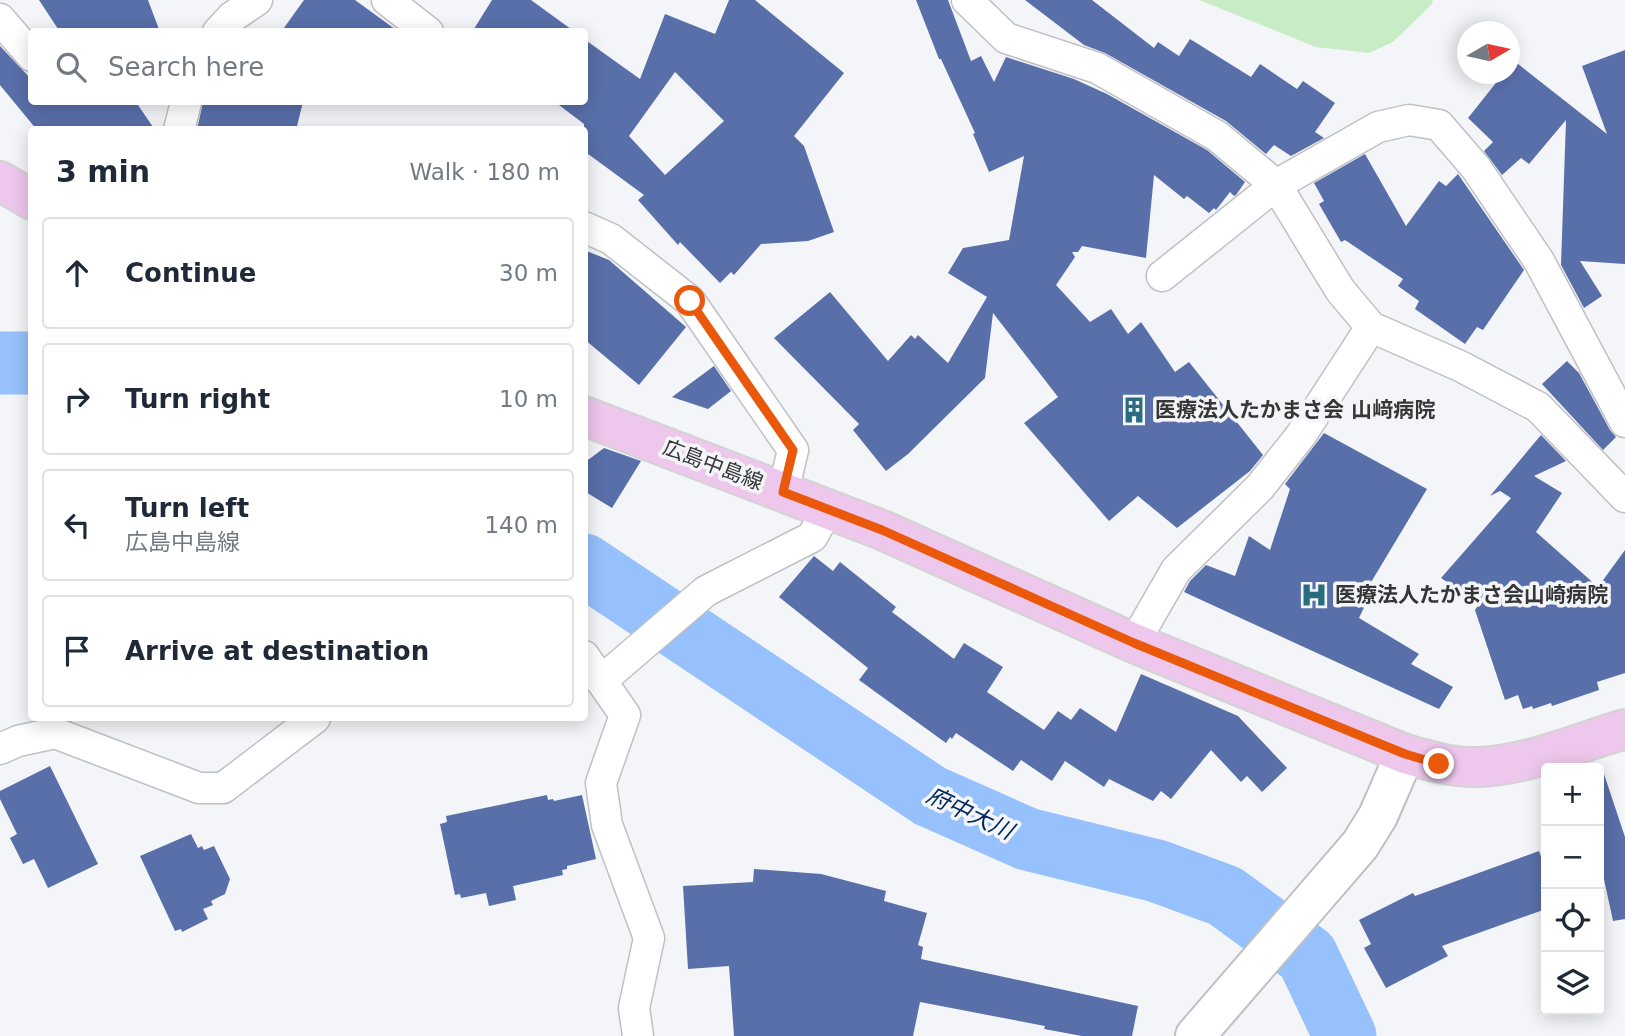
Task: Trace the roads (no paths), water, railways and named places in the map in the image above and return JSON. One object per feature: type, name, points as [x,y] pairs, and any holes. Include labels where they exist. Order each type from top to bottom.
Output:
[{"type":"main road","points":[[0,181],[28,198]]},
{"type":"main road","name":"広島中島線","points":[[588,418],[882,530],[1134,643],[1405,754],[1439,764],[1479,767],[1532,758],[1625,729]]},
{"type":"street","points":[[222,28],[232,17],[257,0]]},
{"type":"street","points":[[387,0],[423,28]]},
{"type":"street","points":[[967,0],[1006,38],[1097,68],[1217,136],[1276,185],[1340,290],[1371,327],[1460,366],[1538,407],[1625,497]]},
{"type":"street","points":[[0,19],[28,51]]},
{"type":"street","points":[[180,126],[185,105]]},
{"type":"street","points":[[1162,276],[1276,185],[1378,127],[1409,120],[1439,125],[1476,168],[1539,261],[1625,422]]},
{"type":"street","points":[[588,229],[611,239],[690,301],[793,450],[783,492]]},
{"type":"street","points":[[1134,643],[1176,570],[1260,487],[1301,435],[1371,327]]},
{"type":"street","points":[[607,675],[706,591],[812,537],[828,509]]},
{"type":"street","points":[[588,659],[607,675],[625,715],[601,783],[607,825],[649,938],[634,1008],[638,1036]]},
{"type":"street","points":[[0,749],[18,741],[55,733],[199,788],[223,788],[311,721]]},
{"type":"street","points":[[1195,1036],[1360,845],[1378,816],[1405,754]]},
{"type":"waterway","name":"府中大川","points":[[0,363],[28,363]]},
{"type":"waterway","name":"府中大川","points":[[588,568],[930,796],[1027,839],[1157,871],[1225,896],[1307,956],[1345,1036]]},
{"type":"place","name":"医療法人たかまさ会 山﨑病院","points":[[1134,410]]},
{"type":"place","name":"医療法人たかまさ会山崎病院","points":[[1314,595]]}]
